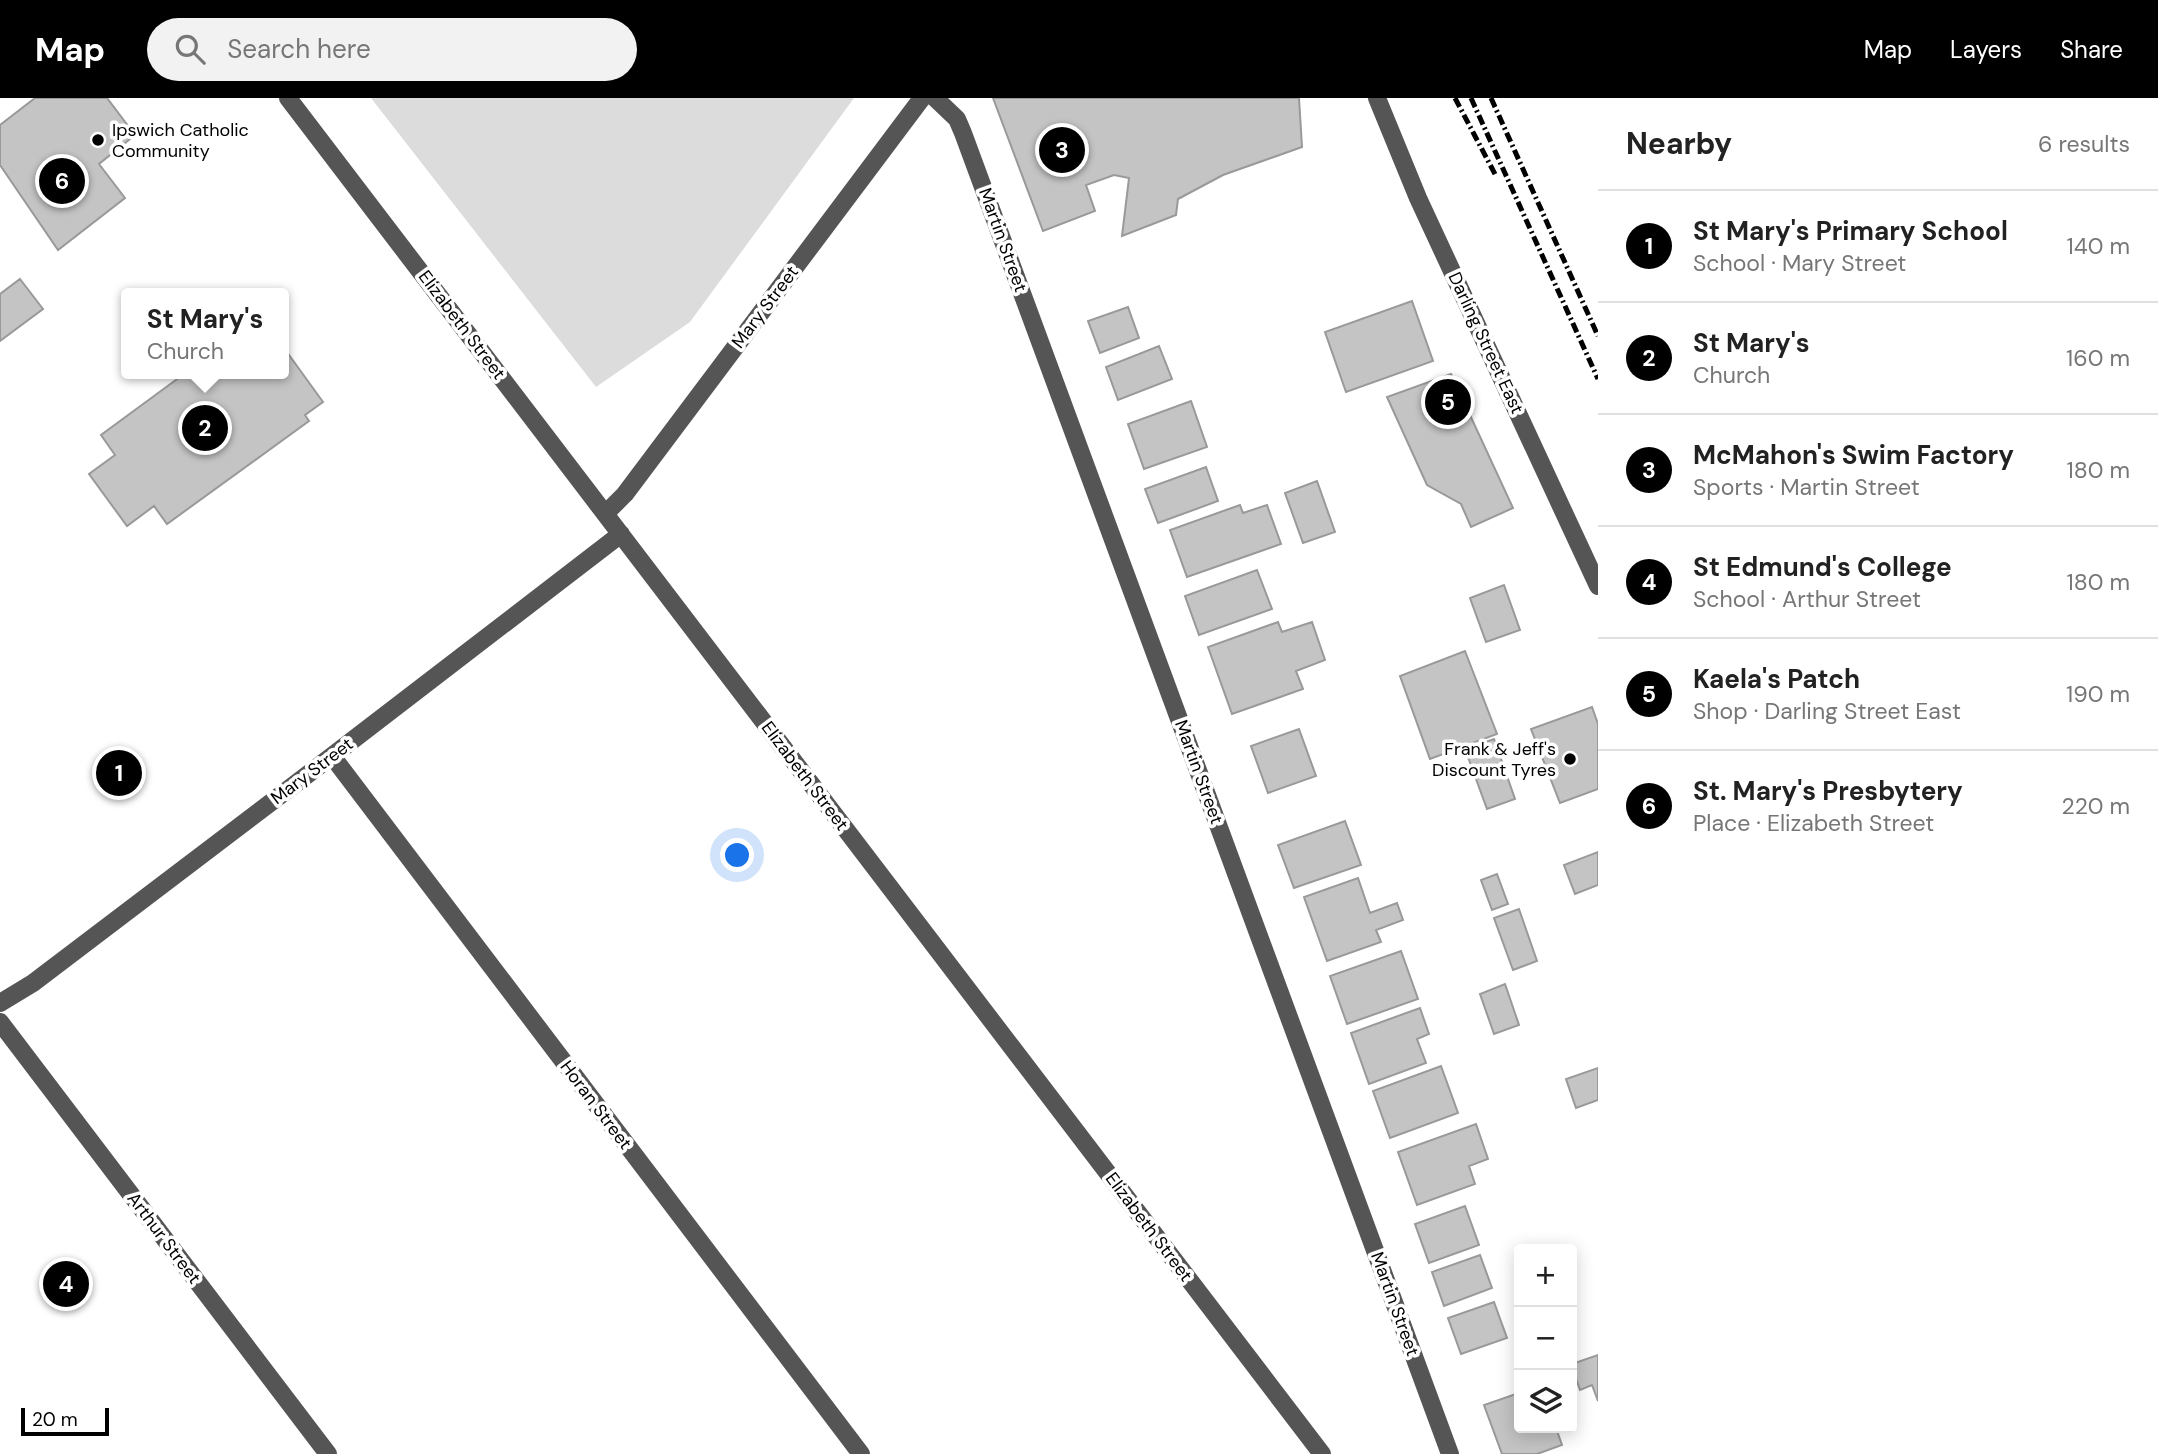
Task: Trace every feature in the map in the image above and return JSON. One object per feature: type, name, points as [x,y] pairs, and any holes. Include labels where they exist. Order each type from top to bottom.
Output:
[{"type":"street","name":"Elizabeth Street","points":[[288,98],[1322,1454]]},
{"type":"street","name":"Mary Street","points":[[606,513],[625,494],[922,98]]},
{"type":"street","name":"Martin Street","points":[[935,98],[957,119],[963,133],[1450,1454]]},
{"type":"street","name":"Darling Street East","points":[[1377,98],[1418,198],[1598,586]]},
{"type":"street","name":"Mary Street","points":[[0,1003],[33,983],[621,534]]},
{"type":"street","name":"Horan Street","points":[[332,756],[861,1454]]},
{"type":"street","name":"Arthur Street","points":[[0,1022],[328,1454]]},
{"type":"shaded area","points":[[371,98],[854,98],[690,322],[596,387]]},
{"type":"building","points":[[35,98],[107,98],[135,135],[99,164],[125,198],[58,250],[0,165],[0,125]]},
{"type":"building","points":[[993,98],[1299,98],[1302,147],[1223,175],[1178,199],[1176,215],[1122,236],[1129,178],[1114,175],[1086,185],[1095,211],[1043,231]]},
{"type":"building","points":[[20,279],[43,309],[0,341],[0,294]]},
{"type":"building","points":[[1412,301],[1433,361],[1346,392],[1325,332]]},
{"type":"building","points":[[1128,307],[1139,338],[1100,353],[1088,321]]},
{"type":"building","points":[[1159,346],[1172,379],[1118,400],[1106,367]]},
{"type":"building","points":[[289,355],[323,402],[305,415],[309,421],[167,524],[154,506],[127,526],[89,474],[115,455],[101,435],[177,379],[289,379]]},
{"type":"building","points":[[1451,374],[1513,508],[1471,527],[1461,504],[1427,485],[1387,397]]},
{"type":"building","points":[[1191,401],[1207,447],[1144,469],[1128,424]]},
{"type":"building","points":[[1206,467],[1218,501],[1158,523],[1145,489]]},
{"type":"building","points":[[1317,481],[1335,532],[1303,543],[1285,493]]},
{"type":"building","points":[[1240,505],[1243,513],[1267,505],[1281,544],[1187,577],[1170,530]]},
{"type":"building","points":[[1257,570],[1272,609],[1199,635],[1185,596]]},
{"type":"building","points":[[1504,585],[1520,630],[1486,642],[1470,598]]},
{"type":"building","points":[[1278,622],[1282,632],[1312,622],[1325,660],[1296,671],[1303,689],[1232,714],[1208,647]]},
{"type":"building","points":[[1465,651],[1497,734],[1430,759],[1400,676]]},
{"type":"building","name":"Frank & Jeff's Discount Tyres","points":[[1592,707],[1598,724],[1598,789],[1560,803],[1531,729]]},
{"type":"building","points":[[1299,729],[1316,776],[1268,793],[1251,746]]},
{"type":"building","points":[[1494,739],[1515,799],[1487,809],[1465,749]]},
{"type":"building","points":[[1345,821],[1361,865],[1294,888],[1278,845]]},
{"type":"building","points":[[1598,852],[1598,885],[1575,894],[1564,865]]},
{"type":"building","points":[[1497,874],[1508,904],[1492,910],[1481,880]]},
{"type":"building","points":[[1358,878],[1370,913],[1397,903],[1403,920],[1376,930],[1381,942],[1327,961],[1304,897]]},
{"type":"building","points":[[1519,909],[1537,961],[1513,970],[1494,918]]},
{"type":"building","points":[[1401,951],[1418,999],[1347,1024],[1330,976]]},
{"type":"building","points":[[1505,984],[1519,1025],[1494,1034],[1480,994]]},
{"type":"building","points":[[1420,1008],[1429,1034],[1417,1039],[1426,1063],[1369,1084],[1351,1033]]},
{"type":"building","points":[[1441,1066],[1458,1113],[1390,1138],[1373,1091]]},
{"type":"building","points":[[1598,1068],[1598,1100],[1576,1108],[1566,1079]]},
{"type":"building","points":[[1476,1124],[1488,1159],[1469,1166],[1475,1184],[1417,1205],[1398,1152]]},
{"type":"building","points":[[1465,1206],[1479,1245],[1429,1263],[1415,1224]]},
{"type":"building","points":[[1480,1255],[1492,1288],[1444,1306],[1432,1272]]},
{"type":"building","points":[[1494,1302],[1507,1338],[1461,1354],[1448,1318]]},
{"type":"building","points":[[1598,1355],[1598,1401],[1592,1385],[1580,1390],[1577,1362]]},
{"type":"building","points":[[1514,1395],[1514,1433],[1558,1433],[1562,1445],[1537,1454],[1502,1454],[1484,1405]]},
{"type":"railway","points":[[1455,98],[1496,176]]},
{"type":"railway","points":[[1471,98],[1598,379]]},
{"type":"railway","points":[[1491,98],[1598,336]]},
{"type":"place","name":"Ipswich Catholic Community","points":[[98,140]]},
{"type":"place","name":"McMahon's Swim Factory","points":[[1062,150]]},
{"type":"place","name":"St. Mary's Presbytery","points":[[62,181]]},
{"type":"place","name":"Kaela's Patch","points":[[1448,402]]},
{"type":"place","name":"St Mary's","points":[[205,428]]},
{"type":"place","name":"Frank & Jeff's Discount Tyres","points":[[1570,759]]},
{"type":"place","name":"St Mary's Primary School","points":[[119,773]]},
{"type":"place","name":"St Edmund's College","points":[[66,1284]]}]
